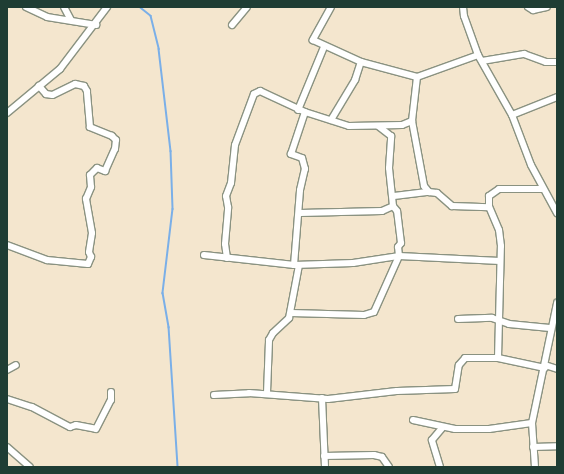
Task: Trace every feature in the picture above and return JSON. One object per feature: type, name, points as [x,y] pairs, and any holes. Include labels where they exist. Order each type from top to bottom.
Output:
[{"type":"street","points":[[26,7],[47,17],[96,25]]},
{"type":"street","points":[[64,7],[71,20]]},
{"type":"street","points":[[7,113],[60,69],[96,25],[107,7]]},
{"type":"street","points":[[232,25],[246,7]]},
{"type":"street","points":[[331,7],[313,40],[324,47],[361,62],[417,77],[478,55]]},
{"type":"street","points":[[463,7],[464,16],[478,55],[512,115],[543,189],[557,213]]},
{"type":"street","points":[[528,7],[533,10],[547,7]]},
{"type":"street","points":[[298,110],[324,47]]},
{"type":"street","points":[[482,61],[524,54],[546,62],[557,62]]},
{"type":"street","points":[[331,120],[355,80],[361,62]]},
{"type":"street","points":[[417,77],[412,121],[424,186],[429,192]]},
{"type":"street","points":[[7,245],[47,260],[88,264],[91,257],[89,252],[92,233],[86,199],[91,187],[90,175],[97,168],[105,171],[115,149],[116,140],[112,136],[90,127],[87,91],[84,86],[75,84],[52,95],[46,94],[39,86]]},
{"type":"street","points":[[227,258],[225,244],[228,207],[226,196],[231,183],[235,146],[254,94],[260,91],[298,110],[349,126],[402,126],[412,121]]},
{"type":"street","points":[[512,115],[557,97]]},
{"type":"street","points":[[267,393],[269,340],[291,313],[300,213],[300,190],[305,169],[302,158],[291,154],[305,112]]},
{"type":"street","points":[[378,126],[391,136],[389,168],[394,196],[392,206]]},
{"type":"street","points":[[498,358],[500,322],[499,230],[489,207],[489,196],[498,189],[543,189]]},
{"type":"street","points":[[394,196],[429,192],[437,193],[447,204],[452,206],[489,207]]},
{"type":"street","points":[[300,213],[382,211],[392,206]]},
{"type":"street","points":[[291,313],[372,314],[399,256],[398,247],[401,242],[397,211],[392,206]]},
{"type":"street","points":[[204,255],[296,265],[353,263],[399,256],[500,261]]},
{"type":"street","points":[[535,467],[532,423],[545,366],[550,328],[557,303]]},
{"type":"street","points":[[458,319],[492,318],[500,322],[550,328]]},
{"type":"street","points":[[214,395],[267,393],[276,396],[322,398],[368,396],[397,390],[455,389],[462,360],[498,358],[557,369]]},
{"type":"street","points":[[7,370],[16,365]]},
{"type":"street","points":[[7,400],[32,407],[70,427],[76,425],[96,429],[111,400],[111,392]]},
{"type":"street","points":[[322,398],[324,410],[325,467]]},
{"type":"street","points":[[413,420],[442,428],[489,429],[532,423]]},
{"type":"street","points":[[440,467],[432,440],[442,428]]},
{"type":"street","points":[[533,447],[557,446]]},
{"type":"street","points":[[7,447],[30,467]]},
{"type":"street","points":[[324,456],[374,455],[382,457],[389,467]]},
{"type":"waterway","points":[[140,7],[151,16],[159,49],[171,151],[173,209],[163,293],[169,327],[178,467]]}]
